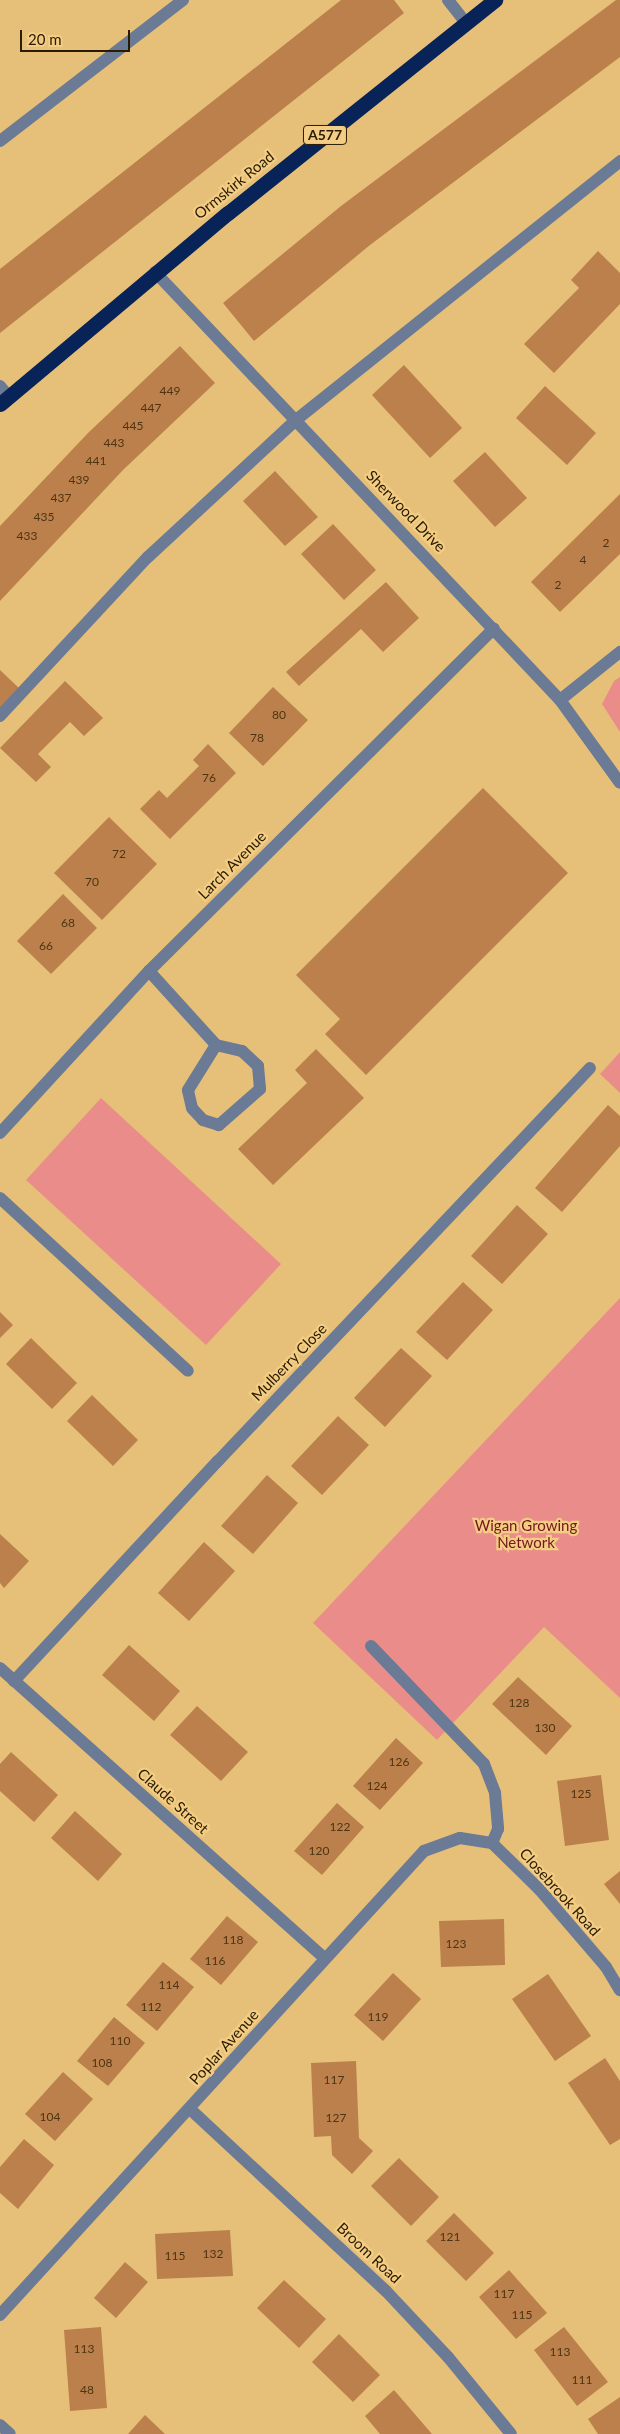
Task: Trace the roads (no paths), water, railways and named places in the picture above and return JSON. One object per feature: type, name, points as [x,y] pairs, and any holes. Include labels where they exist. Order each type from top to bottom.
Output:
[{"type":"highway","name":"Ormskirk Road","points":[[3,395],[495,0]]},
{"type":"street","points":[[0,142],[183,0]]},
{"type":"street","points":[[448,0],[466,23]]},
{"type":"street","points":[[0,716],[148,557],[296,420],[620,161]]},
{"type":"street","name":"Sherwood Drive","points":[[155,272],[494,628],[560,700],[620,783]]},
{"type":"street","name":"Larch Avenue","points":[[0,1133],[149,971],[494,628]]},
{"type":"street","points":[[560,700],[620,652]]},
{"type":"street","points":[[149,971],[216,1045],[242,1051],[258,1066],[260,1089],[219,1125],[203,1120],[192,1108],[188,1090],[216,1045]]},
{"type":"street","name":"Mulberry Close","points":[[14,1681],[218,1460],[590,1068]]},
{"type":"street","points":[[0,1198],[188,1371]]},
{"type":"street","points":[[372,1646],[484,1764],[495,1793],[498,1829],[492,1843]]},
{"type":"street","name":"Claude Street","points":[[0,1668],[325,1959]]},
{"type":"street","name":"Poplar Avenue","points":[[0,2315],[190,2109],[424,1850],[460,1838],[492,1843]]},
{"type":"street","name":"Closebrook Road","points":[[492,1843],[540,1890],[606,1967],[620,1990]]},
{"type":"street","name":"Broom Road","points":[[190,2109],[386,2291],[448,2357],[511,2434]]},
{"type":"street","points":[[0,2425],[10,2434]]},
{"type":"park label","name":"Wigan Growing Network","points":[[526,1534]]}]
